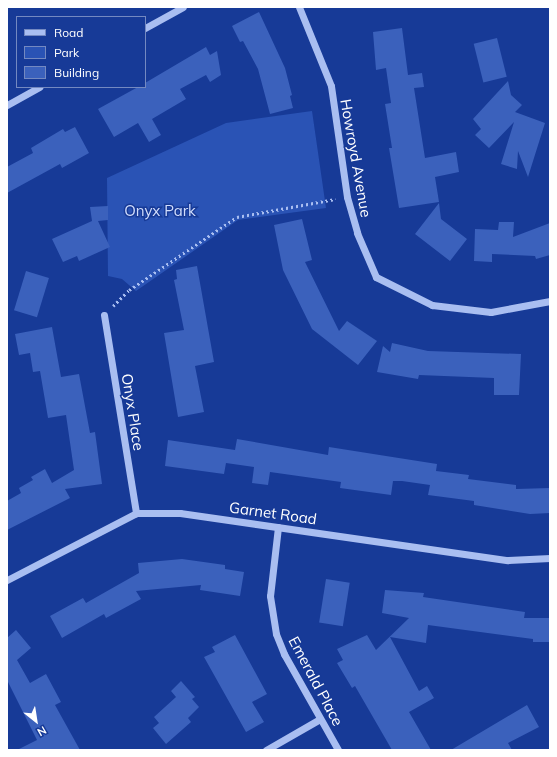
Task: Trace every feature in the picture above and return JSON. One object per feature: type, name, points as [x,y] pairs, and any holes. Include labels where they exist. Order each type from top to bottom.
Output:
[{"type":"street","points":[[146,27],[182,7]]},
{"type":"street","name":"Howroyd Avenue","points":[[299,7],[331,86],[347,197],[357,233],[376,277],[432,305],[491,312],[550,301]]},
{"type":"street","points":[[7,105],[37,88]]},
{"type":"street","name":"Onyx Place","points":[[104,315],[136,513]]},
{"type":"street","name":"Garnet Road","points":[[7,580],[136,513],[180,513],[508,560],[550,558]]},
{"type":"street","name":"Emerald Place","points":[[278,527],[270,596],[276,634],[284,654],[338,750]]},
{"type":"street","points":[[266,750],[320,719]]},
{"type":"path","points":[[104,315],[129,290],[237,217],[347,197]]},
{"type":"green space","name":"Onyx Park","points":[[312,111],[326,208],[238,220],[136,291],[122,279],[108,276],[107,178],[226,123]]},
{"type":"building","points":[[259,12],[285,68],[292,95],[290,96],[293,108],[270,114],[258,69],[243,41],[240,42],[232,26]]},
{"type":"building","points":[[402,28],[408,75],[422,73],[424,87],[414,88],[425,158],[456,152],[459,172],[435,177],[439,202],[399,208],[389,148],[392,148],[385,104],[391,103],[386,68],[376,70],[373,32]]},
{"type":"building","points":[[497,38],[507,77],[483,83],[474,44]]},
{"type":"building","points":[[206,47],[210,55],[217,51],[221,75],[210,82],[206,75],[180,89],[186,99],[152,119],[161,135],[149,142],[138,123],[114,137],[98,109],[136,88],[146,88],[146,82]]},
{"type":"building","points":[[508,81],[511,95],[522,105],[515,112],[545,123],[528,177],[518,151],[517,169],[501,164],[514,122],[489,148],[475,135],[481,129],[473,119]]},
{"type":"building","points":[[75,127],[89,153],[62,168],[60,164],[7,193],[7,167],[33,153],[31,148],[63,129],[65,132]]},
{"type":"building","points":[[439,203],[441,219],[467,239],[450,261],[415,234]]},
{"type":"building","points":[[108,206],[108,220],[98,221],[110,247],[79,261],[77,256],[63,262],[52,239],[92,221],[90,207]]},
{"type":"building","points":[[302,219],[312,260],[305,262],[339,331],[347,321],[377,341],[358,365],[312,329],[283,270],[274,225]]},
{"type":"building","points":[[499,222],[514,222],[513,237],[550,223],[550,255],[536,259],[535,256],[492,254],[492,262],[474,261],[475,229],[498,230]]},
{"type":"building","points":[[197,266],[214,362],[195,366],[204,412],[178,417],[164,333],[184,330],[174,280],[177,279],[176,270]]},
{"type":"building","points":[[26,271],[49,278],[37,317],[14,310]]},
{"type":"building","points":[[52,327],[61,377],[79,374],[90,433],[95,432],[102,484],[65,489],[70,498],[7,530],[7,501],[21,493],[19,488],[33,480],[31,477],[45,469],[52,483],[74,470],[66,415],[48,418],[40,371],[33,372],[30,353],[19,355],[15,334]]},
{"type":"building","points":[[392,343],[428,351],[521,354],[519,395],[494,395],[494,378],[419,375],[418,379],[377,372],[383,346],[390,352]]},
{"type":"building","points":[[237,439],[328,455],[329,447],[437,464],[436,471],[469,475],[468,479],[516,485],[516,489],[550,488],[550,513],[530,514],[474,505],[474,501],[428,495],[430,485],[402,481],[393,481],[391,495],[340,488],[341,482],[270,472],[268,485],[252,483],[254,467],[226,463],[224,474],[165,466],[168,440],[235,450]]},
{"type":"building","points":[[182,559],[225,565],[225,569],[244,572],[240,596],[200,590],[201,585],[136,591],[141,599],[106,618],[104,614],[62,638],[50,616],[83,598],[86,603],[139,573],[138,563]]},
{"type":"building","points":[[326,579],[350,583],[343,626],[319,622]]},
{"type":"building","points":[[385,590],[424,593],[423,597],[525,612],[524,618],[550,618],[550,642],[533,642],[533,639],[428,625],[426,643],[390,637],[419,691],[427,686],[434,698],[409,712],[431,750],[392,750],[355,686],[352,688],[337,663],[343,660],[337,649],[367,635],[376,650],[409,618],[382,613]]},
{"type":"building","points":[[16,630],[31,648],[17,660],[30,683],[46,674],[61,702],[55,705],[80,750],[17,750],[37,740],[7,680],[7,638]]},
{"type":"building","points":[[235,635],[267,694],[252,702],[264,722],[246,732],[204,657],[215,652],[212,647]]},
{"type":"building","points":[[181,681],[195,697],[192,699],[199,707],[188,718],[191,722],[166,744],[153,728],[159,723],[154,717],[176,697],[171,691]]},
{"type":"building","points":[[527,705],[539,727],[508,743],[512,750],[451,750]]}]
